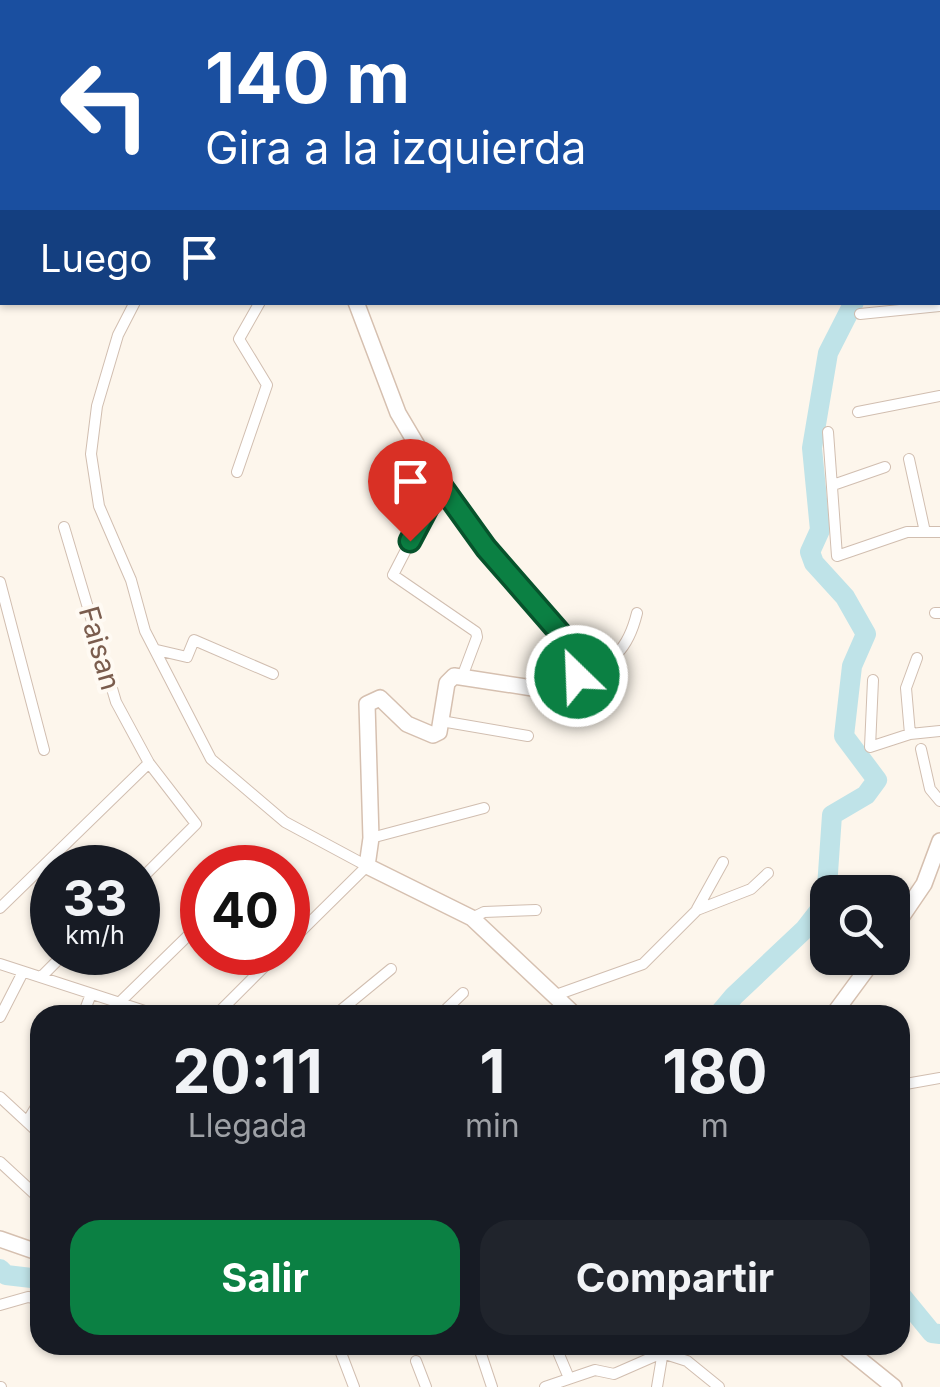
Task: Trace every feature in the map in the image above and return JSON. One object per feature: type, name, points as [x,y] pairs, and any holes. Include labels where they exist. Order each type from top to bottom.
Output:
[{"type":"street","points":[[133,305],[118,335],[97,406],[92,454],[99,506],[115,536],[146,631],[211,758],[285,822],[472,918],[565,1005]]},
{"type":"street","points":[[237,472],[267,385],[239,340],[258,305]]},
{"type":"street","points":[[357,305],[398,413],[440,484],[486,548],[560,633],[577,676]]},
{"type":"street","points":[[860,314],[940,306]]},
{"type":"street","points":[[858,412],[940,396]]},
{"type":"street","points":[[828,432],[837,556],[907,532],[940,532]]},
{"type":"street","points":[[909,458],[925,532]]},
{"type":"street","points":[[833,485],[885,467]]},
{"type":"street","points":[[440,484],[393,575],[476,632],[478,637],[462,676]]},
{"type":"street","name":"Faisan","points":[[64,526],[116,702],[149,763],[196,824],[160,860]]},
{"type":"street","points":[[0,582],[4,618],[44,750]]},
{"type":"street","points":[[310,922],[367,866],[372,838],[368,704],[380,698],[408,724],[433,735],[439,732],[447,683],[454,676],[539,690],[594,670],[630,640],[637,613]]},
{"type":"street","points":[[156,650],[187,657],[194,640],[273,674]]},
{"type":"street","points":[[910,734],[906,688],[917,658]]},
{"type":"street","points":[[873,680],[870,747],[910,734],[940,731]]},
{"type":"street","points":[[441,721],[528,736]]},
{"type":"street","points":[[921,750],[930,788],[940,801]]},
{"type":"street","points":[[0,908],[149,763]]},
{"type":"street","points":[[372,838],[484,808]]},
{"type":"street","points":[[910,905],[924,884],[940,841]]},
{"type":"street","points":[[556,996],[643,964],[697,910],[724,862]]},
{"type":"street","points":[[697,910],[750,889],[768,872]]},
{"type":"street","points":[[472,918],[484,912],[536,910]]},
{"type":"street","points":[[119,1003],[180,943]]},
{"type":"street","points":[[0,964],[125,1005]]},
{"type":"street","points":[[347,1005],[391,969]]},
{"type":"street","points":[[0,1017],[23,972]]},
{"type":"street","points":[[226,1005],[256,975]]},
{"type":"street","points":[[840,1005],[862,975]]},
{"type":"street","points":[[87,1005],[91,994]]},
{"type":"street","points":[[451,1005],[463,994]]},
{"type":"street","points":[[910,1084],[940,1078]]},
{"type":"street","points":[[0,1097],[28,1122],[30,1118]]},
{"type":"street","points":[[0,1162],[30,1187]]},
{"type":"street","points":[[0,1239],[30,1250]]},
{"type":"street","points":[[0,1304],[30,1297]]},
{"type":"street","points":[[342,1355],[354,1387]]},
{"type":"street","points":[[481,1355],[492,1387]]},
{"type":"street","points":[[559,1355],[569,1378]]},
{"type":"street","points":[[545,1387],[595,1370],[614,1374],[651,1355]]},
{"type":"street","points":[[657,1387],[662,1355]]},
{"type":"street","points":[[675,1355],[719,1387]]},
{"type":"street","points":[[854,1355],[890,1385]]},
{"type":"street","points":[[416,1360],[426,1387]]},
{"type":"street","points":[[614,1374],[614,1387]]},
{"type":"waterway","points":[[726,1005],[805,929],[826,902],[832,815],[866,795],[877,780],[844,736],[852,666],[866,634],[845,597],[814,563],[810,552],[820,530],[812,448],[828,353],[852,305]]},
{"type":"waterway","points":[[0,1269],[6,1275],[30,1278]]},
{"type":"waterway","points":[[910,1306],[932,1333],[940,1334]]},
{"type":"route","points":[[410,541],[440,484],[486,548],[560,633],[577,676]]}]
